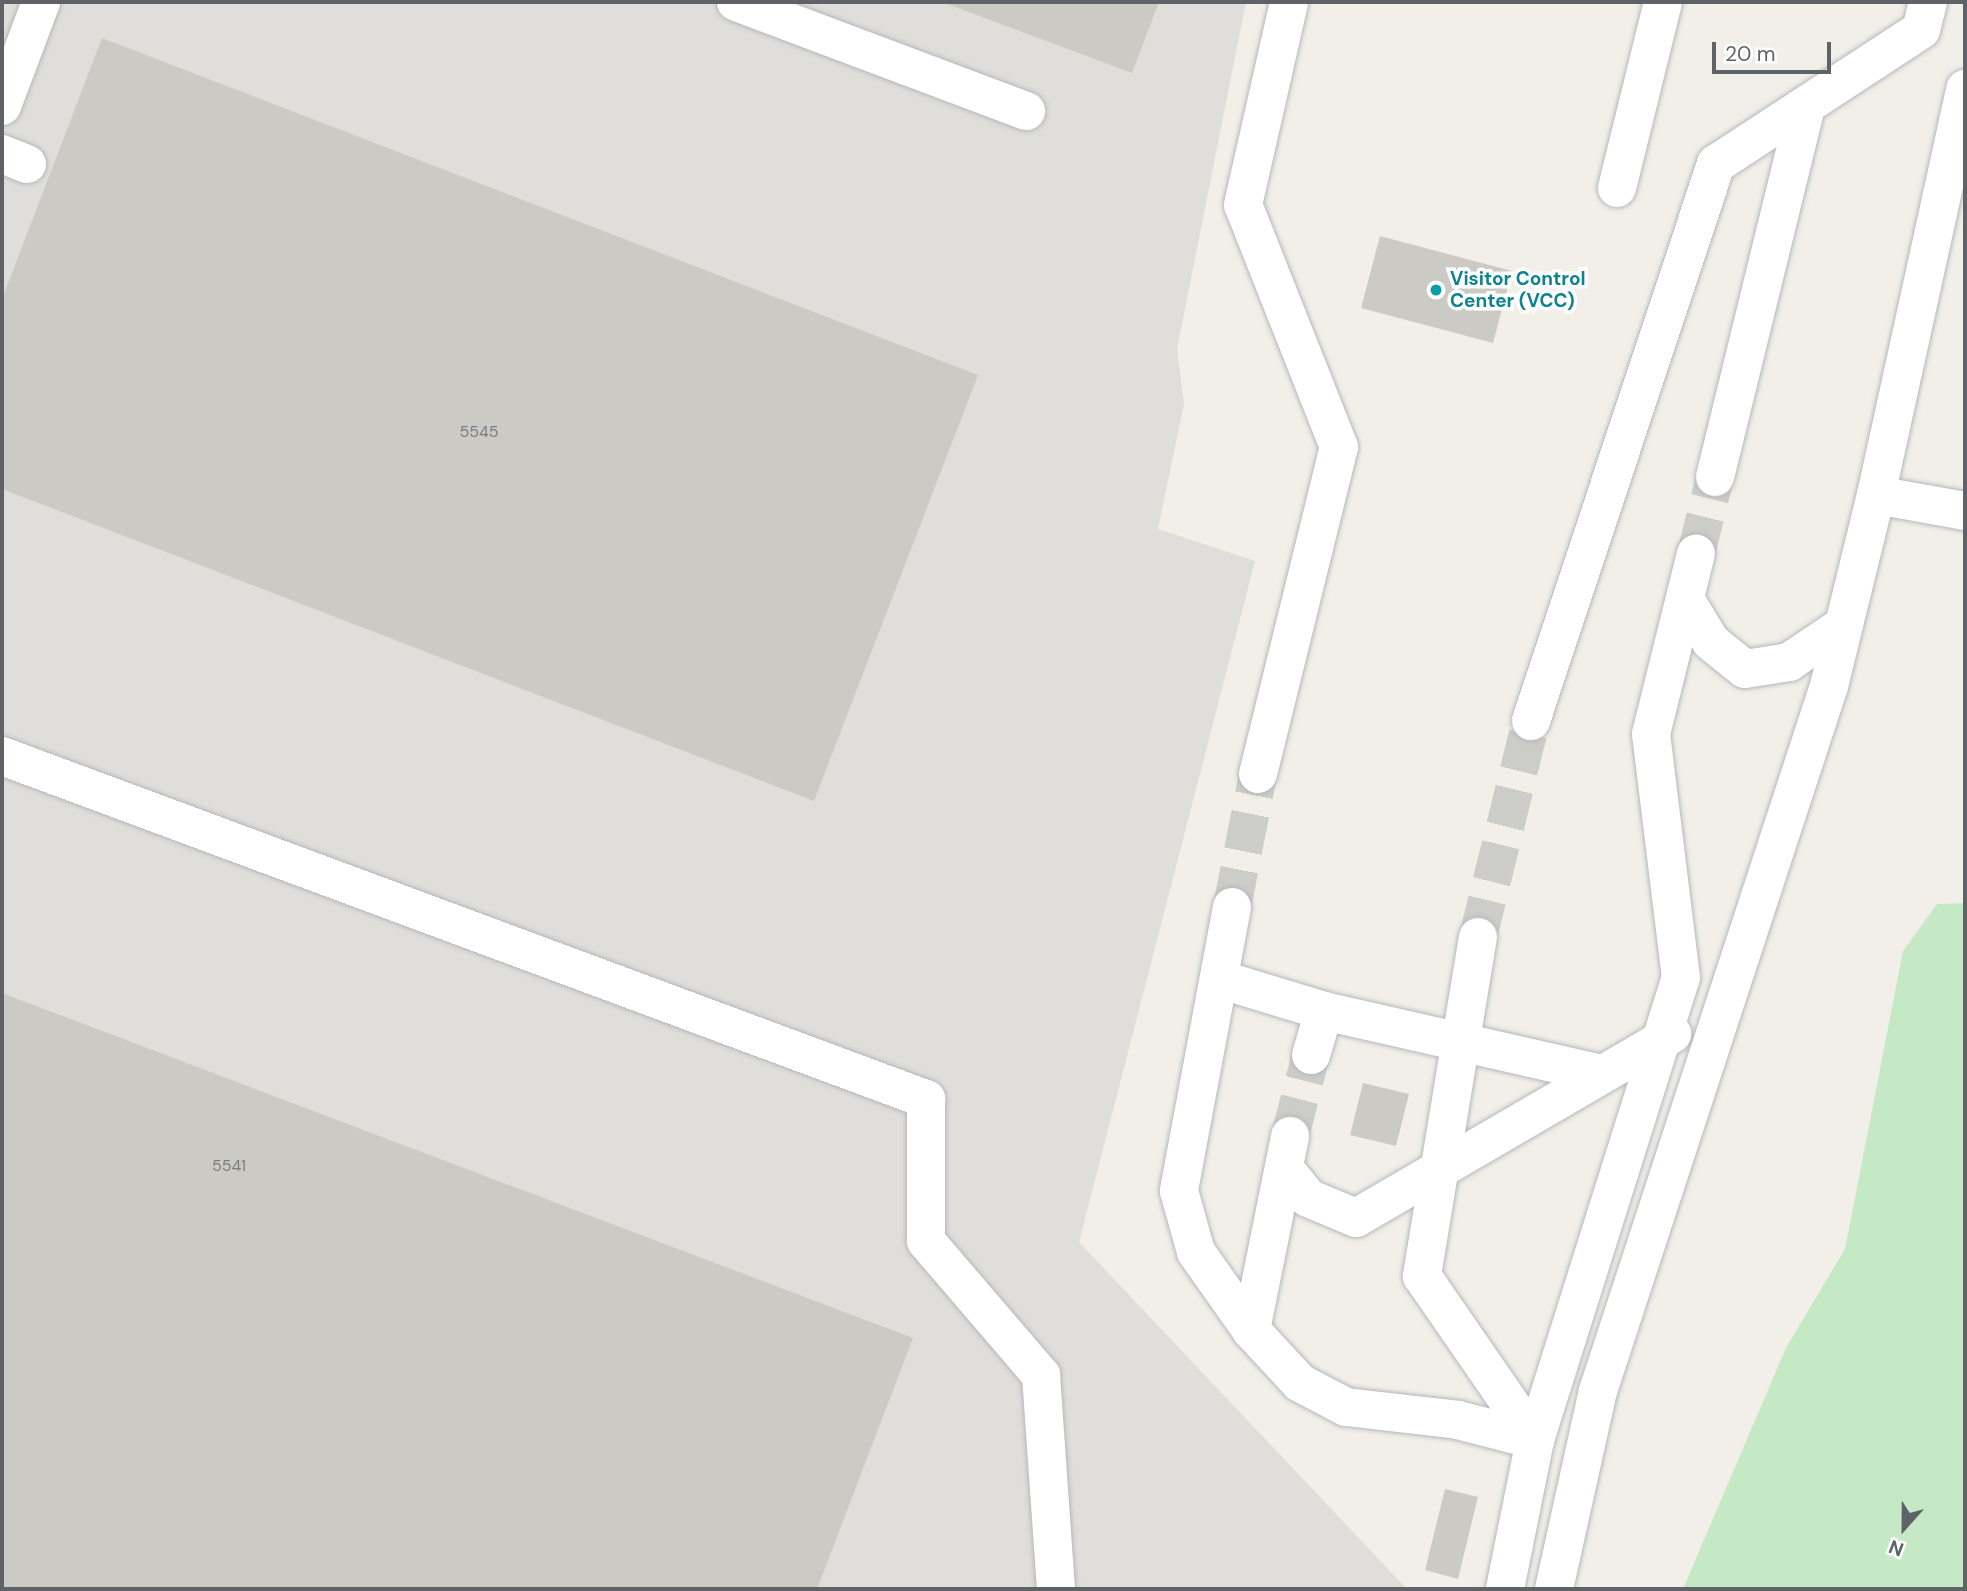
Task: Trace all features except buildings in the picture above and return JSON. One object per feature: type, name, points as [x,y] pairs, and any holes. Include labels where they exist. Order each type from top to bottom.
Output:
[{"type":"street","points":[[2,106],[41,2]]},
{"type":"street","points":[[736,2],[1026,111]]},
{"type":"street","points":[[1258,774],[1339,447],[1243,205],[1289,2]]},
{"type":"street","points":[[1616,188],[1663,2]]},
{"type":"street","points":[[1531,721],[1716,164],[1922,30],[1928,2]]},
{"type":"street","points":[[1554,1589],[1598,1391],[1829,686],[1876,495],[1965,89]]},
{"type":"street","points":[[1715,477],[1806,106]]},
{"type":"street","points":[[1876,495],[1965,512]]},
{"type":"street","points":[[1505,1589],[1535,1440],[1681,978],[1651,734],[1696,554]]},
{"type":"street","points":[[1685,599],[1711,642],[1745,669],[1789,662],[1844,625]]},
{"type":"street","points":[[2,756],[926,1098],[926,1241],[1041,1375],[1056,1589]]},
{"type":"street","points":[[1232,907],[1179,1191],[1196,1252],[1251,1330],[1300,1383],[1346,1408],[1458,1420],[1535,1440]]},
{"type":"street","points":[[1478,937],[1422,1276],[1535,1440]]},
{"type":"street","points":[[1219,979],[1324,1011],[1602,1074]]},
{"type":"street","points":[[1251,1330],[1287,1152],[1308,1199],[1356,1219],[1725,1004]]},
{"type":"street","points":[[1311,1055],[1324,1011]]},
{"type":"shaded area","points":[[2,2],[1246,2],[1177,349],[1184,404],[1158,529],[1255,561],[1079,1242],[1407,1589],[2,1589]]},
{"type":"green space","points":[[1965,903],[1965,1589],[1683,1589],[1786,1348],[1845,1249],[1903,951],[1937,904]]},
{"type":"tunnel","points":[[1696,554],[1715,477]]},
{"type":"tunnel","points":[[1478,937],[1531,721]]},
{"type":"tunnel","points":[[1232,907],[1258,774]]},
{"type":"tunnel","points":[[1290,1136],[1311,1055]]},
{"type":"place","name":"Visitor Control Center (VCC)","points":[[1436,290]]}]
